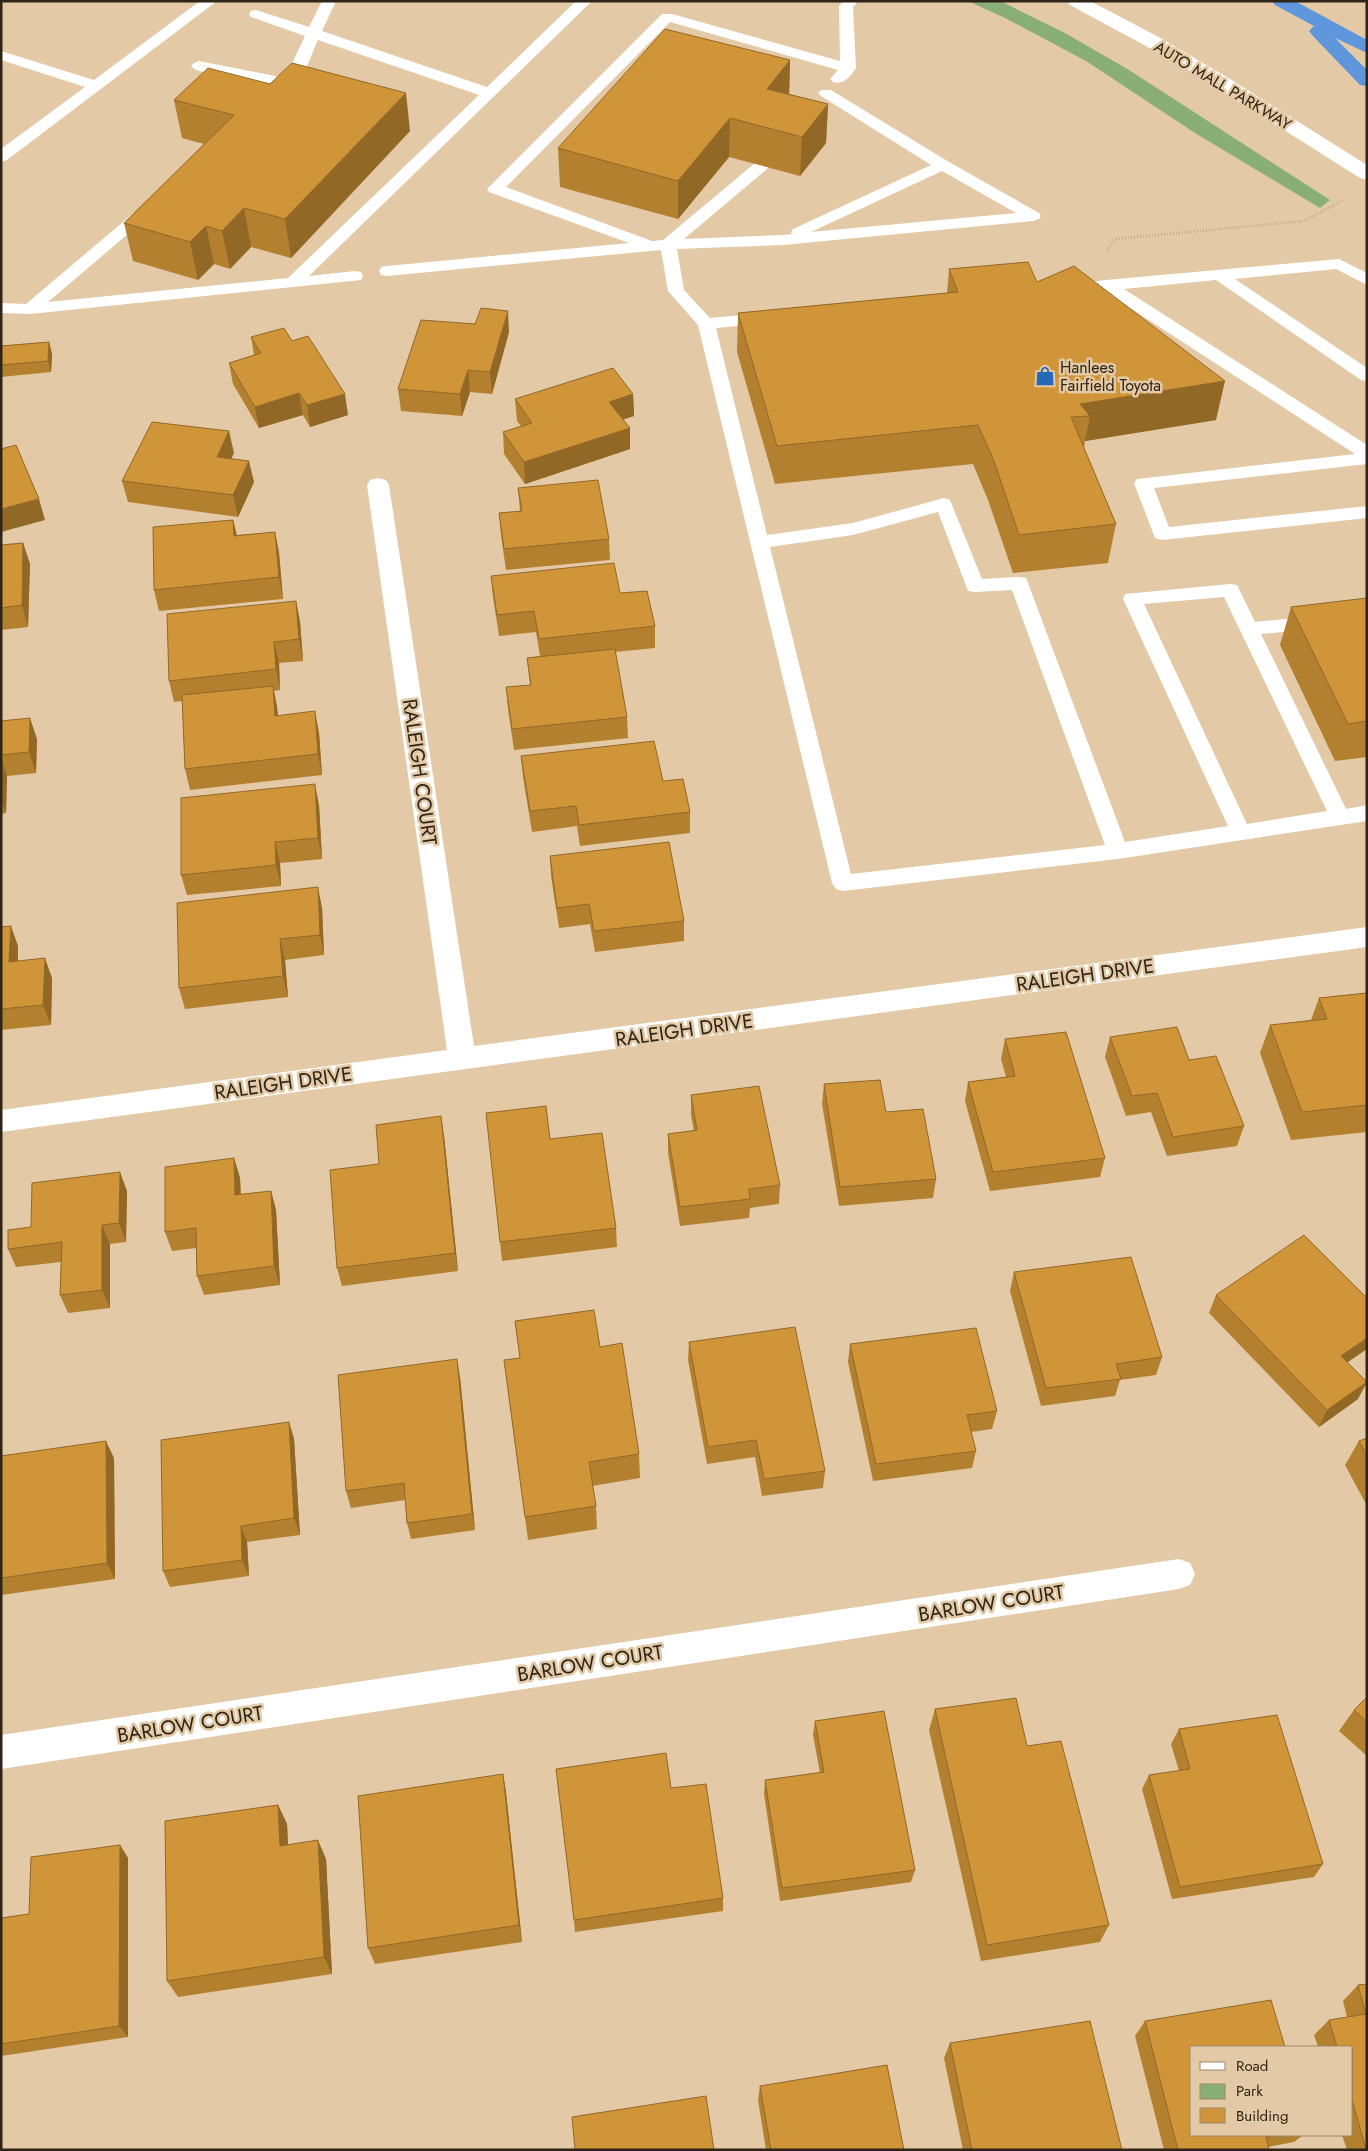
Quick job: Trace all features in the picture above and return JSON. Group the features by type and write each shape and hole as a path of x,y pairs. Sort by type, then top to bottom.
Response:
{"highway":[{"path":"1282,1 1367,48"},
{"path":"1300,12 1367,80"}],"street":[{"name":"AUTO MALL PARKWAY","path":"1076,1 1196,67 1367,174"},
{"name":"RALEIGH COURT","path":"378,484 462,1060"},
{"name":"RALEIGH DRIVE","path":"1,1121 1367,937"},
{"name":"BARLOW COURT","path":"1,1752 1179,1574"}],"lane":[{"path":"1,156 210,1"},
{"path":"269,103 290,83 329,1"},
{"path":"293,282 585,1"},
{"path":"387,271 660,245 783,240 1033,216 820,99 848,68 848,3 831,1"},
{"path":"256,14 489,93"},
{"path":"660,245 495,189 668,17 848,68"},
{"path":"1,55 96,86"},
{"path":"198,66 290,83"},
{"path":"783,240 943,165"},
{"path":"660,245 761,166"},
{"path":"30,309 159,200"},
{"path":"660,245 676,291 706,324 843,883 1118,851 1367,813"},
{"path":"1049,291 1339,264 1367,280"},
{"path":"1219,275 1367,376"},
{"path":"1,308 30,309 355,276"},
{"path":"1106,285 1367,453"},
{"path":"706,324 785,316"},
{"path":"1367,458 1143,483 1162,534 1367,512"},
{"path":"760,542 853,529 944,504 975,586 1020,583 1118,851"},
{"path":"1241,832 1132,599 1230,590 1340,817"},
{"path":"1249,629 1367,617"}],"green space":[{"path":"968,1 1000,1 1065,33 1129,70 1330,200 1320,208 1195,133 1086,61 1005,18"}],"building":[{"path":"665,29 790,60 767,89 828,104 802,137 730,118 678,181 558,148"},
{"path":"292,63 406,93 285,219 244,208 222,231 206,226 190,242 124,223 234,115 174,100 208,68 270,84"},
{"path":"1028,262 1037,282 1074,266 1225,381 1080,404 1090,416 1071,417 1116,524 1019,535 994,461 978,425 777,446 738,313 958,292 949,269"},
{"path":"481,308 508,311 490,372 468,370 460,394 398,389 421,320 475,324"},
{"path":"284,328 292,341 308,336 345,394 307,405 299,393 255,407 229,363 261,353 251,337"},
{"path":"49,342 48,361 1,365 1,346"},
{"path":"613,368 633,394 609,402 630,428 524,462 503,432 532,423 515,399"},
{"path":"152,422 229,431 217,457 249,461 233,495 122,481"},
{"path":"16,445 39,499 1,509 1,449"},
{"path":"598,480 609,539 504,549 499,513 522,511 518,488"},
{"path":"233,520 234,536 275,532 279,577 154,590 153,527"},
{"path":"23,543 22,605 1,608 1,545"},
{"path":"614,563 620,593 647,591 655,626 539,639 534,611 497,615 491,576"},
{"path":"1367,598 1367,721 1348,724 1291,607"},
{"path":"296,601 299,639 274,642 276,669 169,681 167,614"},
{"path":"615,649 627,717 512,729 506,687 531,685 527,658"},
{"path":"273,686 275,716 315,711 318,754 185,769 182,695"},
{"path":"30,718 29,752 1,755 1,721"},
{"path":"654,741 663,781 683,779 690,812 579,825 576,806 530,811 521,756"},
{"path":"315,784 318,838 275,842 276,865 181,875 181,798"},
{"path":"669,842 684,921 594,931 589,904 557,908 550,856"},
{"path":"318,887 320,935 280,939 283,976 179,988 177,903"},
{"path":"11,926 9,962 45,958 43,1005 1,1009 1,927"},
{"path":"1367,993 1367,1105 1302,1112 1270,1025 1327,1019 1319,998"},
{"path":"1177,1027 1189,1060 1216,1056 1244,1126 1173,1137 1157,1093 1132,1096 1110,1037"},
{"path":"1066,1032 1105,1158 993,1172 968,1082 1015,1076 1005,1039"},
{"path":"880,1080 886,1112 923,1109 936,1179 840,1187 824,1084"},
{"path":"759,1086 780,1185 749,1189 750,1199 680,1207 668,1134 697,1130 691,1095"},
{"path":"546,1106 550,1139 602,1133 616,1228 500,1242 486,1113"},
{"path":"441,1116 455,1253 337,1268 330,1170 379,1164 376,1125"},
{"path":"234,1158 235,1195 271,1191 274,1266 197,1276 196,1228 165,1232 165,1167"},
{"path":"120,1172 119,1223 102,1225 102,1290 60,1295 62,1242 8,1249 8,1230 31,1227 32,1183"},
{"path":"1304,1235 1367,1298 1367,1338 1341,1356 1367,1382 1327,1410 1216,1295"},
{"path":"1131,1257 1162,1357 1116,1364 1121,1379 1046,1388 1014,1272"},
{"path":"594,1310 600,1347 622,1343 639,1454 589,1462 596,1506 525,1517 504,1360 520,1358 515,1321"},
{"path":"795,1327 825,1471 764,1479 756,1440 708,1447 689,1342"},
{"path":"976,1328 997,1411 967,1415 976,1451 876,1464 850,1344"},
{"path":"457,1359 472,1514 407,1523 404,1483 346,1491 338,1375"},
{"path":"289,1422 294,1518 241,1526 242,1560 163,1571 161,1440"},
{"path":"1367,1438 1367,1456 1359,1441"},
{"path":"106,1441 107,1563 1,1578 1,1456"},
{"path":"1367,1697 1367,1722 1354,1710"},
{"path":"1016,1698 1027,1746 1061,1741 1109,1925 987,1945 935,1709"},
{"path":"884,1711 915,1870 782,1888 765,1780 824,1772 815,1721"},
{"path":"1277,1715 1323,1864 1180,1887 1149,1775 1190,1769 1179,1729"},
{"path":"666,1753 671,1788 706,1784 723,1898 574,1920 556,1769"},
{"path":"503,1774 519,1925 368,1948 358,1796"},
{"path":"278,1805 280,1846 318,1840 324,1957 167,1981 165,1821"},
{"path":"120,1845 119,2026 1,2044 1,1918 29,1914 31,1857"},
{"path":"1367,1984 1367,2149 1353,2104 1353,2046 1337,2046 1329,2020 1366,2014 1358,1985"},
{"path":"1271,2000 1285,2046 1190,2046 1190,2136 1273,2136 1266,2137 1269,2150 1178,2150 1145,2021"},
{"path":"1090,2021 1122,2150 972,2150 950,2043"},
{"path":"887,2065 904,2150 771,2150 760,2086"},
{"path":"706,2096 714,2150 575,2150 572,2117"}],"place":[{"name":"Hanlees Fairfield Toyota","path":"1045,376"}]}
